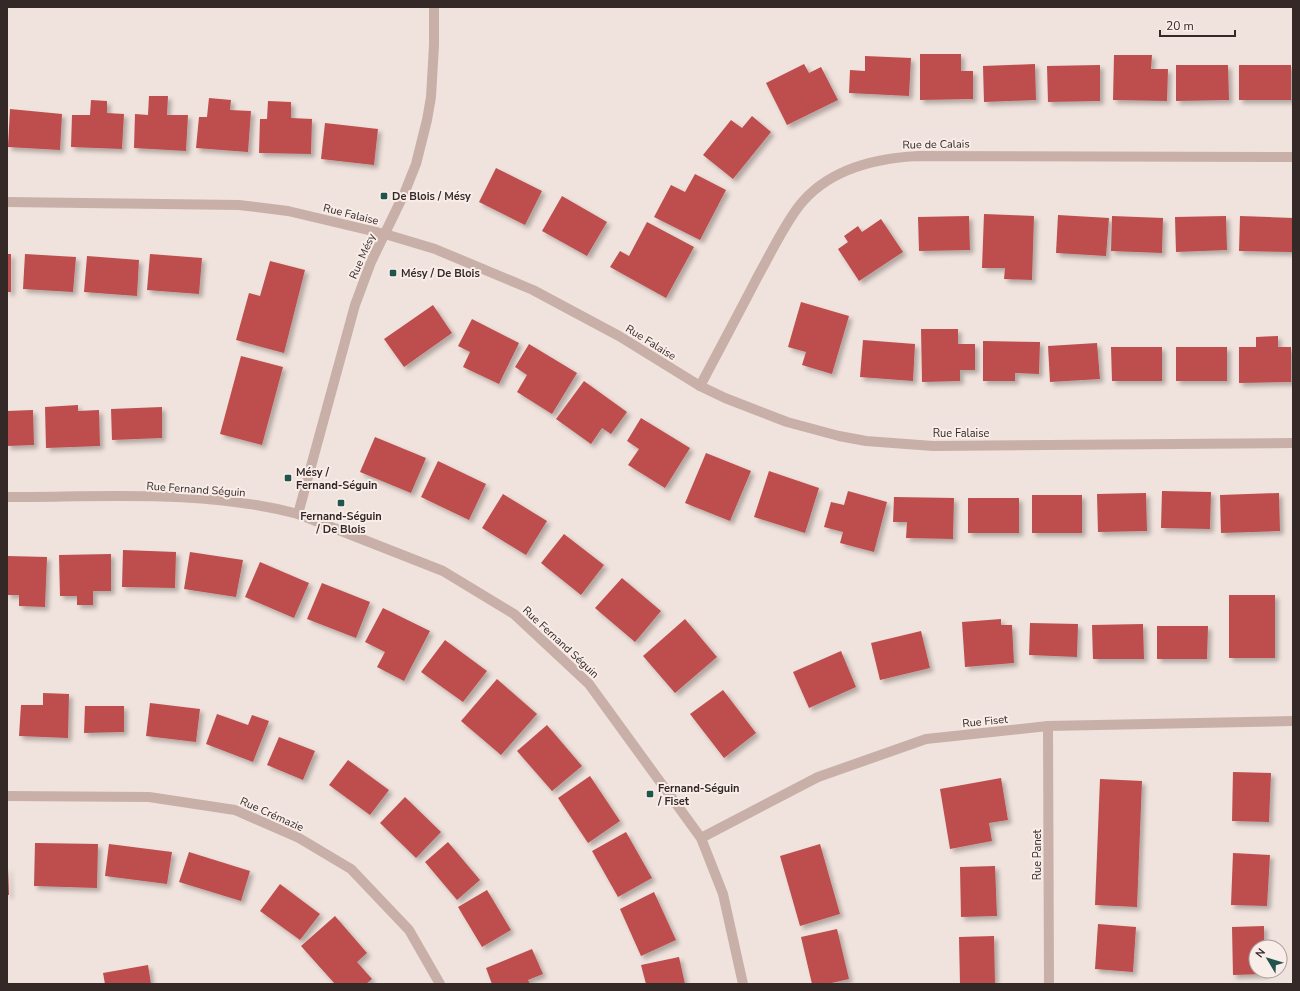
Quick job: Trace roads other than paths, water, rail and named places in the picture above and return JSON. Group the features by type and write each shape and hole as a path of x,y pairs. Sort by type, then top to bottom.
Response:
{"street":[{"name":"Rue Mésy","path":"298,514 355,305 371,262 416,164 427,120 433,68 434,11"},
{"name":"Rue de Calais","path":"700,386 780,237 800,205 826,181 857,166 896,157 918,156 1293,157"},
{"name":"Rue Falaise","path":"7,202 239,205 288,211 385,234 435,249 533,290 619,336 700,386 756,411 812,429 860,439 903,444 941,446 1293,443"},
{"name":"Rue Fernand Séguin","path":"7,497 193,498 245,503 298,514 443,571 514,614 589,684 701,838 723,894 743,984"},
{"name":"Rue Fiset","path":"701,838 818,777 926,739 1048,726 1293,720"},
{"name":"Rue Panet","path":"1048,726 1049,984"},
{"name":"Rue Crémazie","path":"7,796 149,798 235,810 299,838 351,869 409,930 440,984"}],"place":[{"name":"De Blois / Mésy","path":"384,196"},
{"name":"Mésy / De Blois","path":"393,273"},
{"name":"Mésy / Fernand-Séguin","path":"288,478"},
{"name":"Fernand-Séguin / De Blois","path":"341,503"},
{"name":"Fernand-Séguin / Fiset","path":"650,794"}]}
